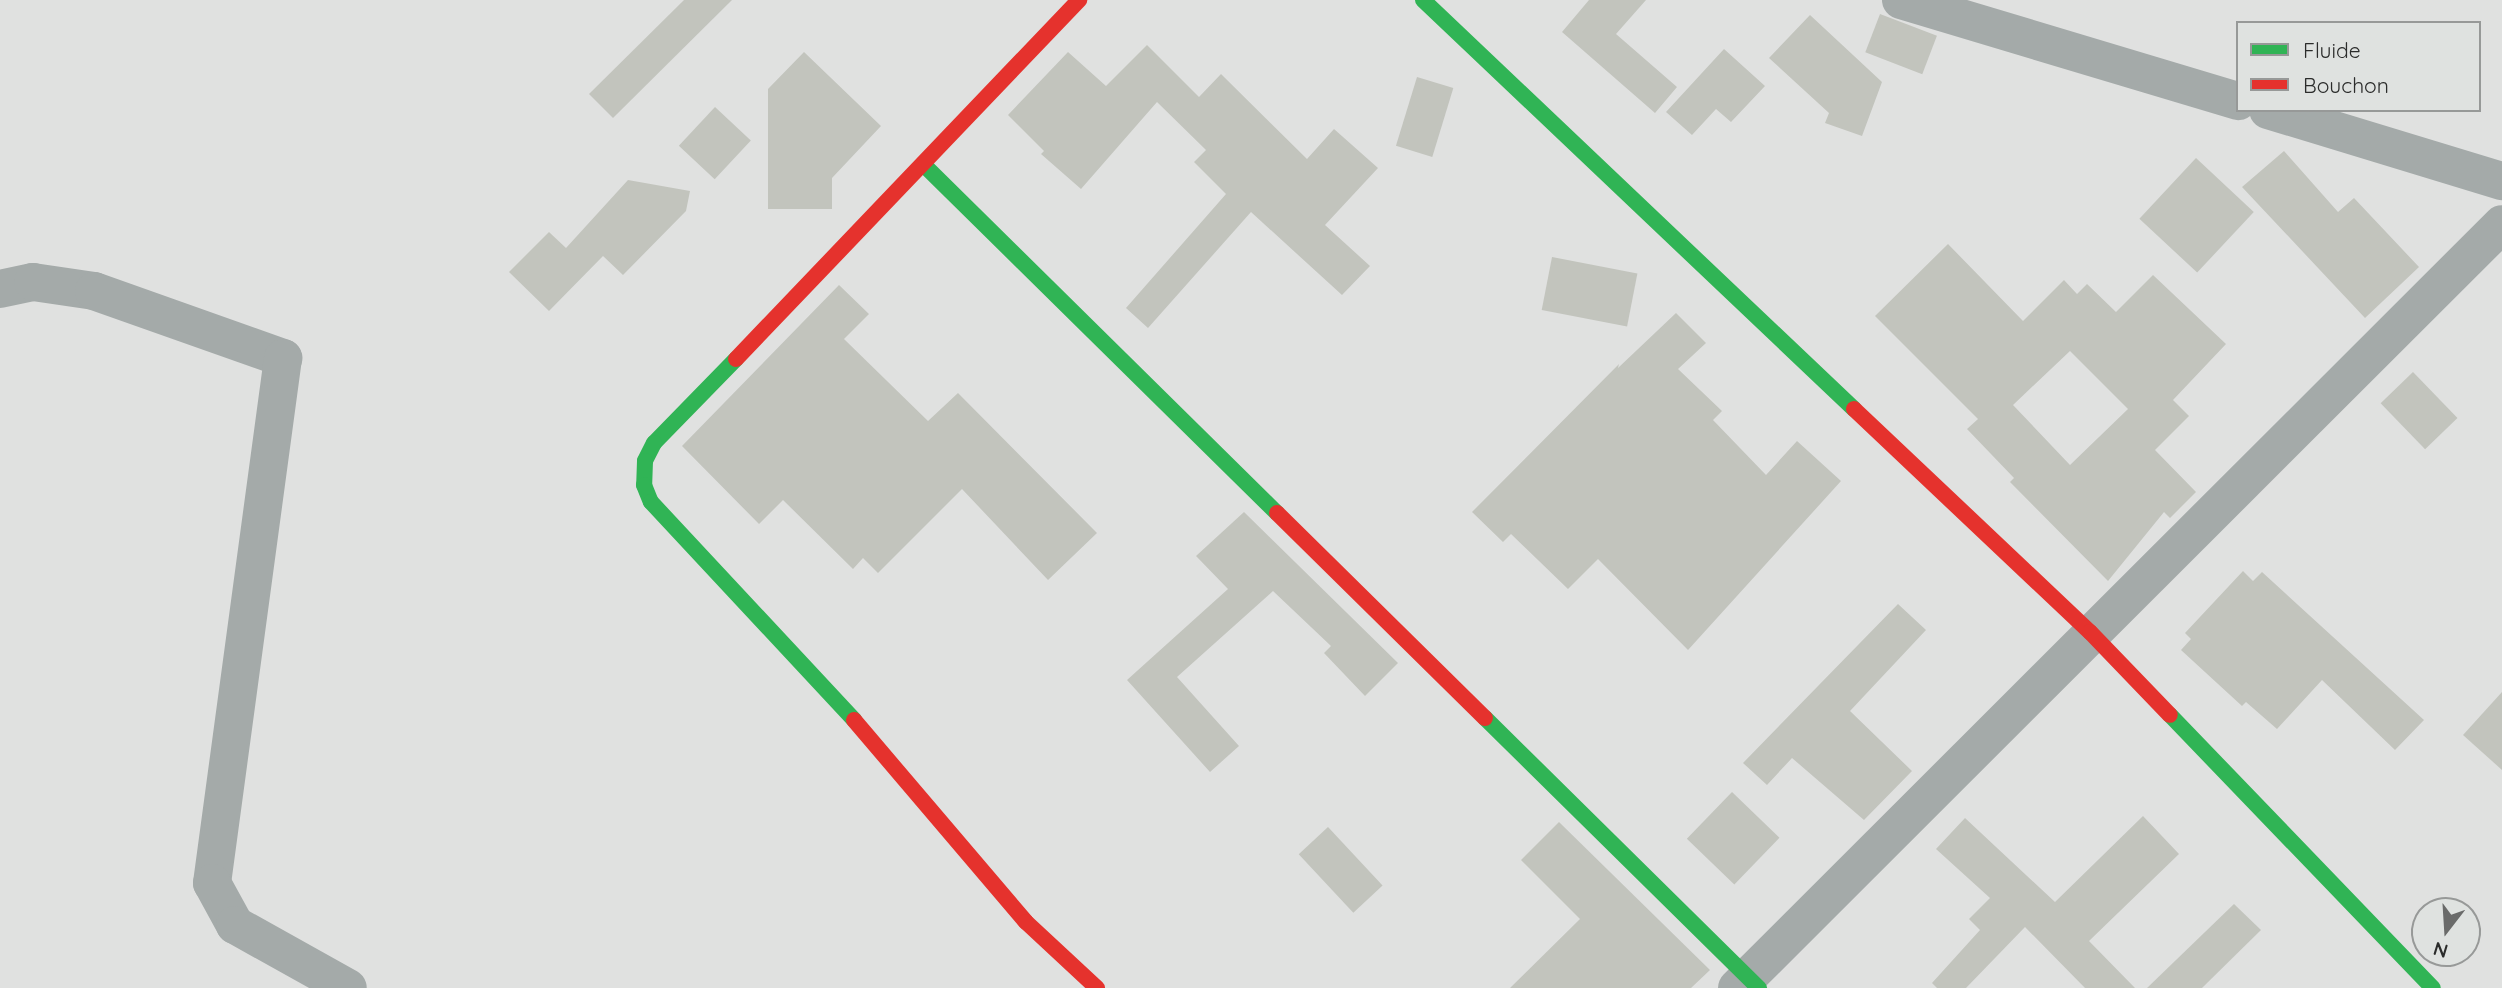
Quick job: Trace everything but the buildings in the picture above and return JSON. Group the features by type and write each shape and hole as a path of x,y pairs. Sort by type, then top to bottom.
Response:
{"street":[{"path":"1079,0 925,166 654,443 645,461 644,485 651,502 814,674 1026,922 1097,988"},
{"path":"1423,0 2090,632 2433,988"},
{"path":"1901,0 2236,100"},
{"path":"2275,112 2502,181"},
{"path":"925,166 1748,984 2090,632 2502,224"},
{"path":"0,289 33,282 94,290 283,358 212,883 235,925 348,988"}],"traffic: fast":[{"path":"1423,0 1854,409"},
{"path":"925,166 1277,513"},
{"path":"736,359 654,443 645,461 644,485 651,502 854,720"},
{"path":"2170,715 2433,988"},
{"path":"1485,718 1759,988"}],"traffic: jam":[{"path":"736,359 1079,0"},
{"path":"1854,409 2090,632 2170,715"},
{"path":"1277,513 1485,718"},
{"path":"854,720 1026,922 1097,988"}]}
